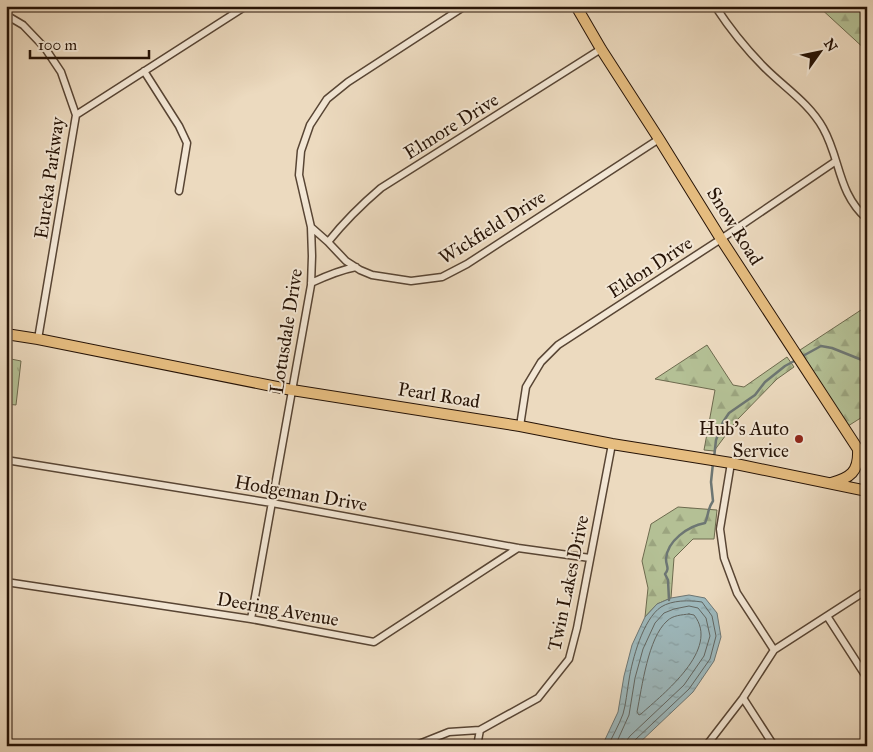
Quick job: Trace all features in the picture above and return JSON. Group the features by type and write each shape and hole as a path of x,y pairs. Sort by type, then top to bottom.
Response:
{"main road":[{"name":"Snow Road","path":"576,6 721,239 867,463"},
{"name":"Pearl Road","path":"6,334 292,390 520,426 612,444 731,463 867,491"},
{"path":"830,483 847,478 854,471 859,459 858,450"}],"street":[{"path":"76,115 246,6"},
{"name":"Lotusdale Drive","path":"251,619 311,283 311,227 299,175 301,151 310,125 327,99 348,82 465,6"},
{"path":"715,6 749,52 802,101 816,117 828,139 846,192 853,204 867,219"},
{"name":"Eureka Parkway","path":"6,15 23,25 45,48 61,72 76,115 38,339"},
{"name":"Elmore Drive","path":"328,242 363,203 381,188 601,49"},
{"path":"144,72 179,126 187,143 179,191"},
{"name":"Wickfield Drive","path":"311,227 346,261 372,275 411,282 442,277 467,264 659,139"},
{"name":"Eldon Drive","path":"520,426 526,387 541,362 558,345 836,162"},
{"path":"311,283 345,269 356,268"},
{"name":"Twin Lakes Drive","path":"480,730 538,698 569,659 577,628 612,444"},
{"name":"Hodgeman Drive","path":"6,460 272,503 518,548 590,558"},
{"path":"731,463 720,529 724,558 737,593 774,650"},
{"name":"Deering Avenue","path":"6,582 251,619 374,642 518,548"},
{"path":"706,746 743,698 774,650 867,590"},
{"path":"826,616 867,678"},
{"path":"743,698 774,746"},
{"path":"414,746 449,732 480,730 477,746"}],"green space":[{"path":"818,6 867,6 867,51"},
{"path":"861,310 867,313 867,414 848,426 800,350"},
{"path":"707,345 733,385 744,387 787,357 794,367 777,379 737,420 714,451 704,450 715,390 655,379"},
{"path":"6,358 21,361 16,405 6,404"},
{"path":"678,507 717,510 714,539 693,539 674,558 671,598 657,604 645,617 648,588 642,561 651,524"}],"water":[{"path":"689,595 705,598 717,613 721,637 714,661 693,692 636,746 602,746 618,712 632,645 645,617 657,604 671,598"}],"waterway":[{"path":"801,357 821,346 832,348 867,362"},
{"path":"714,458 716,440 723,422 729,413 755,395 765,382 785,366 796,360"},
{"path":"669,600 668,580 665,574 668,568 667,552 674,540 685,531 705,523 713,501 711,482 713,463"}],"place":[{"name":"Hub's Auto Service","path":"799,439"}]}
